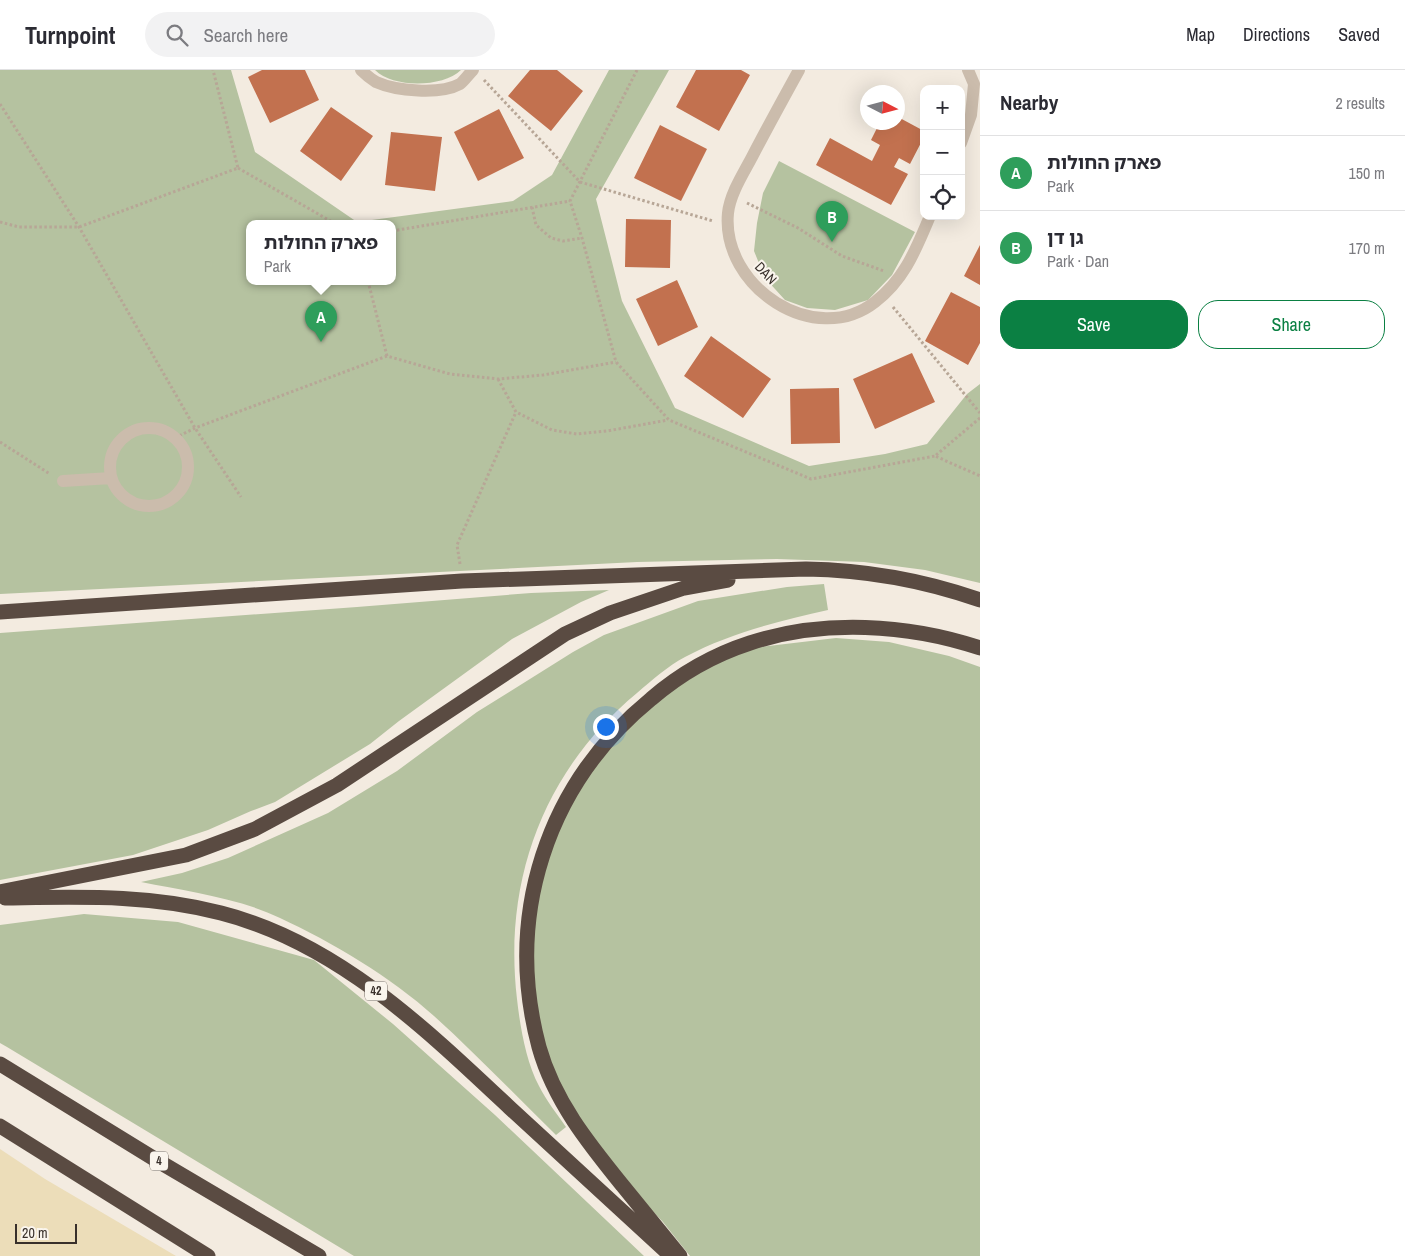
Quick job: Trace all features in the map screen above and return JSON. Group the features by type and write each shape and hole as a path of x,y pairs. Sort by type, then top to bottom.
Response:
{"highway":[{"path":"0,612 462,581 842,570 920,582 980,600"},
{"path":"0,892 186,855 255,829 337,785 565,634 610,613 684,588 784,571"},
{"path":"680,1256 585,1140 550,1080 539,1048 533,1021 526,945 532,896 540,861 549,833 562,806 593,758 616,730 639,708 691,669 749,643 784,634 818,629 857,628 893,629 927,634 980,648"},
{"name":"42","path":"0,898 120,897 172,902 223,913 256,924 317,953 360,978 437,1040 671,1256"},
{"name":"4","path":"0,1064 153,1158 319,1256"},
{"path":"0,1126 208,1256"}],"street":[{"path":"360,70 376,82 399,89 421,91 438,90 460,84 477,74"},
{"name":"DAN","path":"798,70 736,187 728,212 728,226 732,248 746,276 760,292 789,310 822,318 842,317 874,303 900,276 910,262 928,220"},
{"path":"965,132 971,115 974,84 968,70"},
{"path":"140,428 153,428 165,431 175,438 183,448 187,460 187,474 183,486 164,503 151,506 138,504 126,499 117,490 111,478 110,465 112,453 119,442 128,433 140,428"},
{"path":"63,481 111,478"}],"path":[{"path":"213,70 238,168 329,220"},
{"path":"637,70 570,201 616,362 669,420 811,479 935,456 980,418"},
{"path":"477,74 580,182 728,226"},
{"path":"0,104 79,227 195,428 241,497"},
{"path":"0,222 19,227 79,227 238,168"},
{"path":"733,196 798,228 842,256 900,276"},
{"path":"396,230 570,201"},
{"path":"532,207 536,225 551,238 562,242 582,238"},
{"path":"369,285 387,356"},
{"path":"883,295 980,413"},
{"path":"175,438 195,428 387,356 450,374 498,380 543,375 616,362"},
{"path":"498,380 516,412 552,430 577,434 607,431 669,420"},
{"path":"462,581 457,545 516,412"},
{"path":"0,442 63,481"},
{"path":"935,456 980,476"}],"green space":[{"path":"0,70 231,70 255,152 354,220 246,220 246,285 396,285 396,220 372,220 513,201 552,175 609,70 669,70 596,199 622,301 675,408 809,466 885,454 927,444 967,394 980,384 980,583 925,570 864,562 777,559 637,562 0,594"},
{"path":"375,70 461,70 453,76 442,80 418,84 393,80"},
{"path":"779,161 915,232 892,275 868,300 835,310 807,308 785,300 765,278 754,251 757,223 763,193"},
{"path":"824,584 828,610 737,634 685,657 660,674 605,723 577,757 554,792 537,830 524,870 517,912 514,955 518,1010 527,1055 534,1076 542,1091 566,1127 556,1135 434,1016 400,988 361,962 320,938 264,911 230,900 141,882 182,873 228,858 328,813 397,771 477,712 573,652 604,635 698,601 787,587"},
{"path":"609,590 581,602 512,639 370,744 275,802 208,830 133,855 0,880 0,633 531,593"},
{"path":"836,638 889,642 949,656 980,667 980,1256 690,1256 663,1222 585,1140 535,1028 528,928 565,801 624,722 734,650"},
{"path":"84,914 178,922 314,960 393,1024 495,1115 644,1256 354,1256 0,1043 0,925"}],"sand":[{"path":"0,1149 45,1179 176,1256 0,1256"}],"building":[{"path":"262,70 305,70 319,100 270,123 248,77"},
{"path":"530,70 557,70 583,91 551,131 508,96"},
{"path":"696,70 741,70 750,75 719,131 676,107"},
{"path":"331,107 373,136 341,181 300,151"},
{"path":"499,109 524,158 478,181 454,132"},
{"path":"905,121 920,129 920,145 910,164 899,158 894,167 908,174 891,205 816,165 830,138 872,161 880,145 871,140 876,130 905,130"},
{"path":"660,125 707,149 681,201 634,178"},
{"path":"391,132 442,137 435,191 385,185"},
{"path":"626,219 671,220 670,268 625,267"},
{"path":"980,245 980,285 964,276"},
{"path":"677,280 698,327 658,346 636,299"},
{"path":"951,292 980,307 980,343 968,365 925,341"},
{"path":"711,336 771,379 743,418 684,376"},
{"path":"912,353 935,402 875,429 853,379"},
{"path":"839,388 840,443 791,444 790,389"}],"place":[{"name":"גן דן","path":"832,242"},
{"name":"פארק החולות","path":"321,342"}]}
